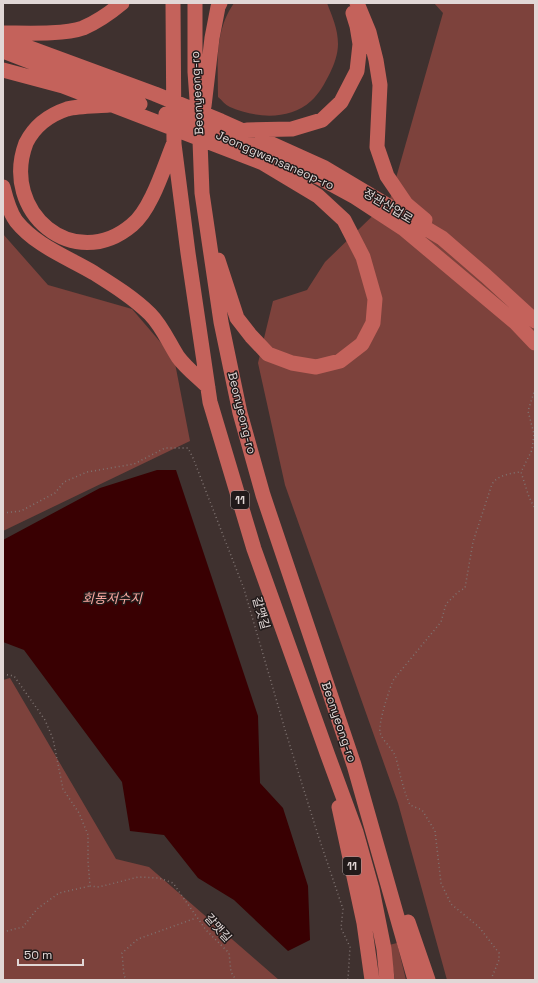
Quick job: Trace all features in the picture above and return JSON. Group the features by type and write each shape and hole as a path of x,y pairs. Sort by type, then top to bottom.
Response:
{"highway":[{"path":"3,34 44,33 82,28 97,21 122,3"},
{"name":"Beonyeong-ro","path":"173,3 174,144 210,402 254,549 356,832 372,890 384,949 387,980"},
{"name":"Beonyeong-ro","path":"195,3 195,72 202,193 221,322 240,413 258,480 367,808 415,980"},
{"path":"200,141 212,38 220,3"},
{"path":"241,130 292,129 322,120 341,102 357,71 360,44 357,26 349,3"},
{"path":"357,3 369,32 376,60 380,85 377,147 387,176 406,204 427,222 442,238"},
{"path":"3,38 155,94 220,134 263,163 318,196 344,220 363,257 375,299 373,323 362,344 340,361 316,367 292,363 268,354 237,318 206,221"},
{"path":"3,51 154,115"},
{"path":"3,70 63,86 113,105 220,134"},
{"path":"113,105 68,109 47,119 31,134 24,148 21,155 18,177 22,199 33,218 50,233 71,241 93,243 115,237 133,224 147,207 174,144"},
{"name":"정관산업로","path":"220,134 241,130 323,167 442,238 535,321"},
{"name":"Jeonggwansaneop-ro","path":"220,134 320,178 355,197 404,229 516,323 535,343"},
{"path":"263,163 374,210"},
{"path":"3,187 8,207 16,220 33,238 94,273 128,295 151,314 179,357 208,387"},
{"name":"Beonyeong-ro","path":"327,754 364,923 372,980"},
{"name":"Beonyeong-ro","path":"367,808 428,980"}],"path":[{"path":"535,389 528,411 534,434 532,450 522,472 529,497 535,509"},
{"name":"갈맷길","path":"3,513 21,512 55,493 64,482 87,472 134,464 165,448 188,448 244,589 286,733 343,909 341,928 350,947 348,979 346,980"},
{"path":"492,980 499,960 499,953 479,927 452,904 446,895 441,883 435,830 422,810 410,805 404,790 396,756 380,732 380,725 390,685 441,622 446,604 458,592 465,588 473,542 492,484 495,480 511,473 522,472"},
{"path":"3,674 14,676 45,720 53,739 63,789 79,813 88,835 90,886"},
{"name":"갈맷길","path":"3,932 23,926 37,909 59,893 90,886 99,887 138,878 159,878 173,883 196,918 229,953 232,972 236,980"},
{"path":"128,980 124,976 122,953 138,939 196,918"}],"shaded area":[{"path":"234,3 327,3 337,33 337,55 326,81 311,101 293,112 272,116 250,114 240,111 230,107 218,97 218,48 223,25"},
{"path":"434,3 535,3 535,980 447,980 398,803 285,485 258,363 273,301 307,290 325,262 390,199 443,13"},
{"path":"3,234 48,285 132,309 174,358 190,441 3,531"},
{"path":"10,678 116,859 149,867 279,980 3,980 3,680"},
{"path":"397,943 406,980 395,980 389,945"}],"water":[{"name":"회동저수지","path":"157,470 176,470 258,716 260,783 283,808 308,886 310,940 288,951 234,900 198,878 164,835 130,831 122,782 24,650 3,642 3,540 100,488"}]}
